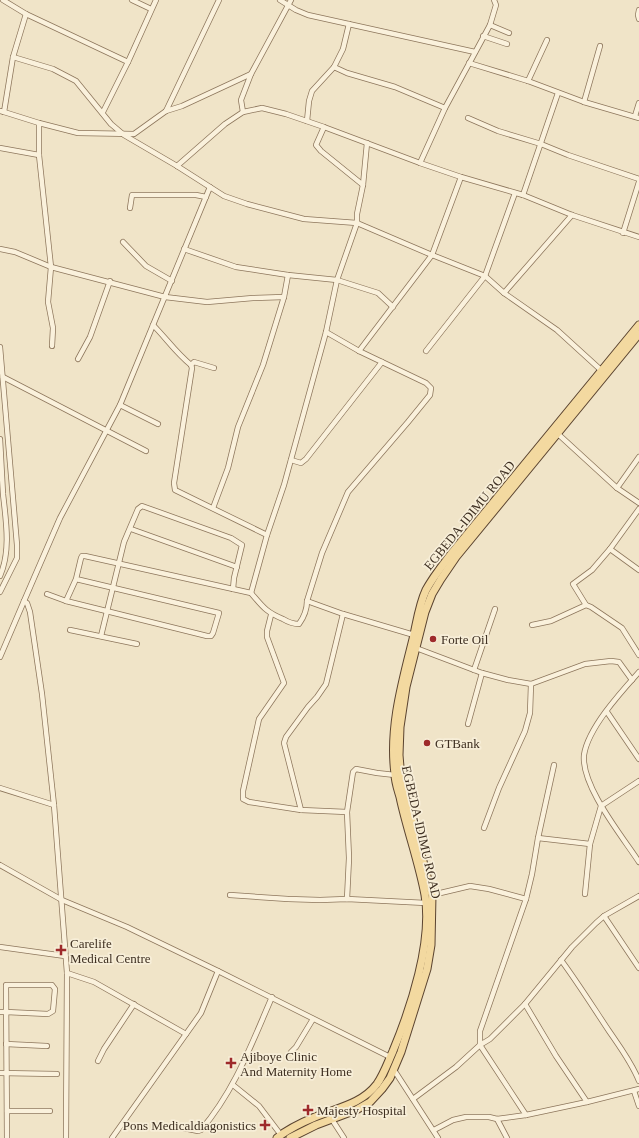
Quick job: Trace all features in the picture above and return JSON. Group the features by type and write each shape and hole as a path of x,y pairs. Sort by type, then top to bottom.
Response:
{"main road":[{"name":"EGBEDA-IDIMU ROAD","path":"279,1137 316,1116 355,1102 367,1094 376,1084 385,1071 390,1057 404,1033 427,968 431,946 432,895 395,775 393,739 395,718 424,596 437,572 639,324"},
{"name":"EGBEDA-IDIMU ROAD","path":"290,1138 331,1118 356,1110 370,1102 382,1089 394,1070 404,1033 421,963 426,927 426,903 401,779 399,754 400,727 406,687 425,612 432,594 456,557 639,334"}],"street":[{"path":"3,0 26,14 128,62"},
{"path":"132,0 152,9"},
{"path":"103,112 128,62 156,0"},
{"path":"166,111 219,0"},
{"path":"280,0 289,2 296,10 308,15 475,52"},
{"path":"420,163 445,108 490,25 496,5 494,0"},
{"path":"243,112 242,100 252,74 289,2"},
{"path":"639,10 639,19"},
{"path":"26,14 13,57 2,112 39,123 78,133 134,134 166,111 182,106 252,74"},
{"path":"307,121 312,91 334,67 343,49 350,24"},
{"path":"490,25 509,33"},
{"path":"483,36 507,44"},
{"path":"528,81 547,40"},
{"path":"584,102 600,46"},
{"path":"13,57 53,68 76,81 112,124 124,134 224,196 247,204 304,219 357,223 485,276 504,293 557,330 602,371"},
{"path":"469,62 528,81 584,102 637,117 639,103"},
{"path":"334,67 347,73 396,88 445,108"},
{"path":"524,195 558,93"},
{"path":"177,166 225,124 243,112 262,108 324,126 420,163 461,177 524,195 572,215 639,237"},
{"path":"468,118 498,131 541,144 568,155 639,179"},
{"path":"39,123 39,155 51,267 48,302 53,328 52,346"},
{"path":"324,126 316,145 321,151 363,185"},
{"path":"251,593 267,535 291,460 326,332 337,280 357,223 357,214 363,185 367,143"},
{"path":"0,148 39,155"},
{"path":"359,350 432,255 461,177"},
{"path":"623,233 639,182"},
{"path":"0,656 60,518 120,405 210,187"},
{"path":"426,351 485,276 515,193"},
{"path":"130,208 132,195 196,195 206,197"},
{"path":"504,293 572,215"},
{"path":"123,242 146,266 172,281"},
{"path":"0,249 15,252 51,267 110,281 165,297 207,302 284,297"},
{"path":"184,249 236,267 288,275 337,280 378,293 393,307"},
{"path":"213,508 228,468 238,427 262,365 284,297 288,275"},
{"path":"78,359 90,337 110,281"},
{"path":"153,325 163,334 178,354 191,365 191,375 174,483 175,490 267,535"},
{"path":"66,601 76,579 82,556 251,593 266,611 294,624 299,624 306,608 322,553 348,492 430,395 431,388 426,383 382,362 326,332"},
{"path":"0,347 17,558 0,592"},
{"path":"191,365 194,362 198,362 214,368"},
{"path":"291,460 301,463 306,459 382,362"},
{"path":"3,377 146,451"},
{"path":"120,405 158,424"},
{"path":"558,434 617,488 639,503"},
{"path":"0,439 6,526 6,553 0,576"},
{"path":"617,488 639,457"},
{"path":"3,488 11,487"},
{"path":"100,636 124,542 131,529 138,509 142,506 236,541 242,545 233,589"},
{"path":"639,509 592,570 573,584 586,605 595,609 622,628 639,655"},
{"path":"131,529 237,568"},
{"path":"610,548 639,570"},
{"path":"47,594 66,601 207,636 211,636 213,633 219,612 76,579"},
{"path":"24,600 29,606 32,620 42,694 54,805 62,900 67,973 66,1138"},
{"path":"307,601 343,614 414,635"},
{"path":"532,625 551,621 586,605"},
{"path":"474,670 495,609"},
{"path":"271,614 267,631 268,637 284,683 259,719 244,791 244,799 249,802 301,810 347,812"},
{"path":"301,810 284,743 286,737 326,684 343,614"},
{"path":"70,630 137,644"},
{"path":"416,648 482,673 531,684 585,664 611,661 619,662 632,680"},
{"path":"639,672 597,724 588,740 584,756 585,767 590,784 601,806 639,862"},
{"path":"468,724 482,673"},
{"path":"484,828 498,788 525,731 530,713 531,684"},
{"path":"607,712 639,759"},
{"path":"526,1115 480,1045 480,1031 485,1013 526,899 554,765"},
{"path":"347,899 349,858 347,812 354,770 356,768 377,773 395,775"},
{"path":"585,894 590,844 601,806 639,781"},
{"path":"0,788 54,805"},
{"path":"538,838 590,844"},
{"path":"0,865 62,900 128,927 272,997 390,1057"},
{"path":"432,895 470,886 489,889 526,899"},
{"path":"230,895 288,899 347,899 426,903"},
{"path":"413,1099 456,1067 490,1038 525,1004 586,932 604,916 639,896"},
{"path":"604,916 639,968"},
{"path":"0,947 65,956"},
{"path":"561,960 623,1051 639,1081"},
{"path":"112,1138 201,1013 218,971"},
{"path":"67,973 94,982 186,1034"},
{"path":"0,985 52,985 55,989 53,1011 50,1014 0,1012"},
{"path":"6,986 7,1138"},
{"path":"178,1127 198,1131 201,1130 219,1108 233,1086 272,997"},
{"path":"98,1062 104,1049 134,1004"},
{"path":"525,1004 556,1056 587,1102"},
{"path":"291,1052 296,1047 313,1019"},
{"path":"6,1044 47,1046"},
{"path":"394,1070 438,1138"},
{"path":"0,1073 57,1074"},
{"path":"233,1086 259,1106 279,1137"},
{"path":"434,1130 454,1120 466,1117 489,1117 496,1119 526,1115 637,1090 639,1106"},
{"path":"7,1111 50,1111"},
{"path":"331,1118 344,1138"},
{"path":"496,1119 507,1138"}],"place":[{"name":"Forte Oil","path":"433,639"},
{"name":"GTBank","path":"427,743"},
{"name":"Carelife Medical Centre","path":"61,950"},
{"name":"Ajiboye Clinic And Maternity Home","path":"231,1063"},
{"name":"Majesty Hospital","path":"308,1110"},
{"name":"Pons Medicaldiagonistics","path":"265,1125"}]}
